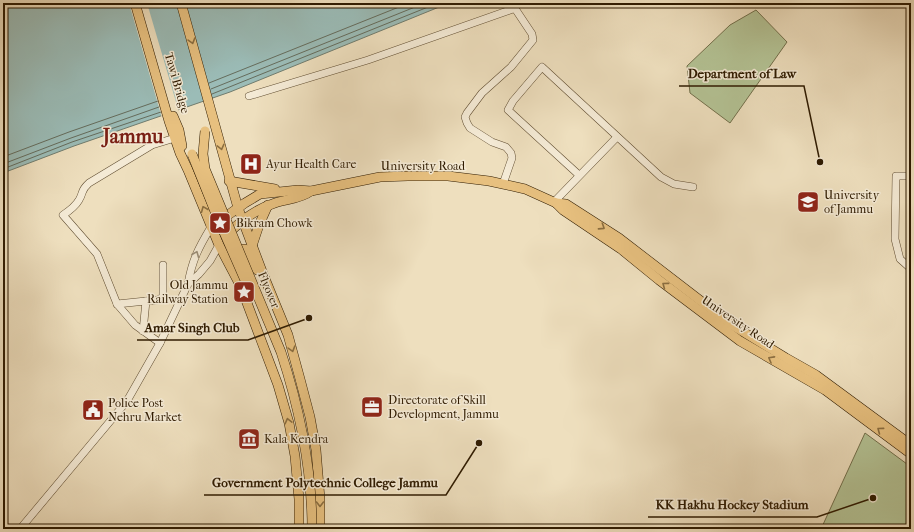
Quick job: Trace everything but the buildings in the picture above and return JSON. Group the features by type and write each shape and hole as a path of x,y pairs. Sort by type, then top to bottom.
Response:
{"main road":[{"path":"135,3 172,120"},
{"name":"Tawi Bridge","path":"141,3 177,134"},
{"path":"181,3 211,109 229,181 262,274 288,335 310,417 316,450 320,498 320,529"},
{"name":"Flyover","path":"211,109 205,131 203,154 205,169 281,352 291,382 301,422 307,455 312,499 312,529"},
{"path":"177,134 180,153 219,245 241,287 276,378 289,423 295,456 299,499 299,529"},
{"name":"Flyover","path":"177,134 192,154 216,214 277,353 296,422 302,456 307,499 307,529"},
{"name":"University Road","path":"310,191 369,179 408,176 448,176 503,184 530,191 555,203 562,210 621,249 659,280 740,341 825,390 911,454"},
{"path":"229,181 289,191"},
{"path":"211,227 260,194 304,190 310,191"},
{"path":"219,245 230,232 256,211 268,205 301,197 310,191"},
{"name":"University Road","path":"555,203 566,204 618,238 732,325 823,380 911,445"},
{"path":"252,246 255,234 268,205"},
{"path":"230,266 231,253 237,250 245,249 256,269 262,274"}],"street":[{"path":"250,96 368,60 513,9 516,10 532,34 533,40 511,67 482,92 465,117 470,128 492,142 506,147 511,153 512,158 503,184"},
{"path":"579,175 508,110 542,66 666,181 693,187"},
{"path":"160,343 128,318 118,304 97,254 63,215 74,207 79,200 82,190 89,183 139,152 177,134"},
{"path":"555,203 579,175 617,137"},
{"path":"909,267 900,259 895,239 895,192 896,176 911,176"},
{"path":"20,529 127,401 160,343 188,284 196,252 211,227"},
{"path":"188,284 210,261 219,245"},
{"path":"118,304 158,300 163,297 163,265"},
{"path":"143,331 146,301"}],"green space":[{"path":"756,10 787,42 730,123 690,93 687,66 730,25"},
{"path":"865,433 911,467 911,529 821,529"}],"water":[{"path":"3,3 449,3 230,92 74,146 3,173"}],"pier":[{"path":"129,3 147,3 179,112 162,118"}],"place":[{"name":"Department of Law","path":"820,162"},
{"name":"Ayur Health Care","path":"251,164"},
{"name":"University of Jammu","path":"808,202"},
{"name":"Bikram Chowk","path":"220,223"},
{"name":"Old Jammu Railway Station","path":"244,292"},
{"name":"Amar Singh Club","path":"309,318"},
{"name":"Directorate of Skill Development, Jammu","path":"372,407"},
{"name":"Police Post Nehru Market","path":"93,410"},
{"name":"Kala Kendra","path":"249,439"},
{"name":"Government Polytechnic College Jammu","path":"479,443"},
{"name":"KK Hakhu Hockey Stadium","path":"873,498"}],"district":[{"name":"Jammu","path":"133,136"}]}
